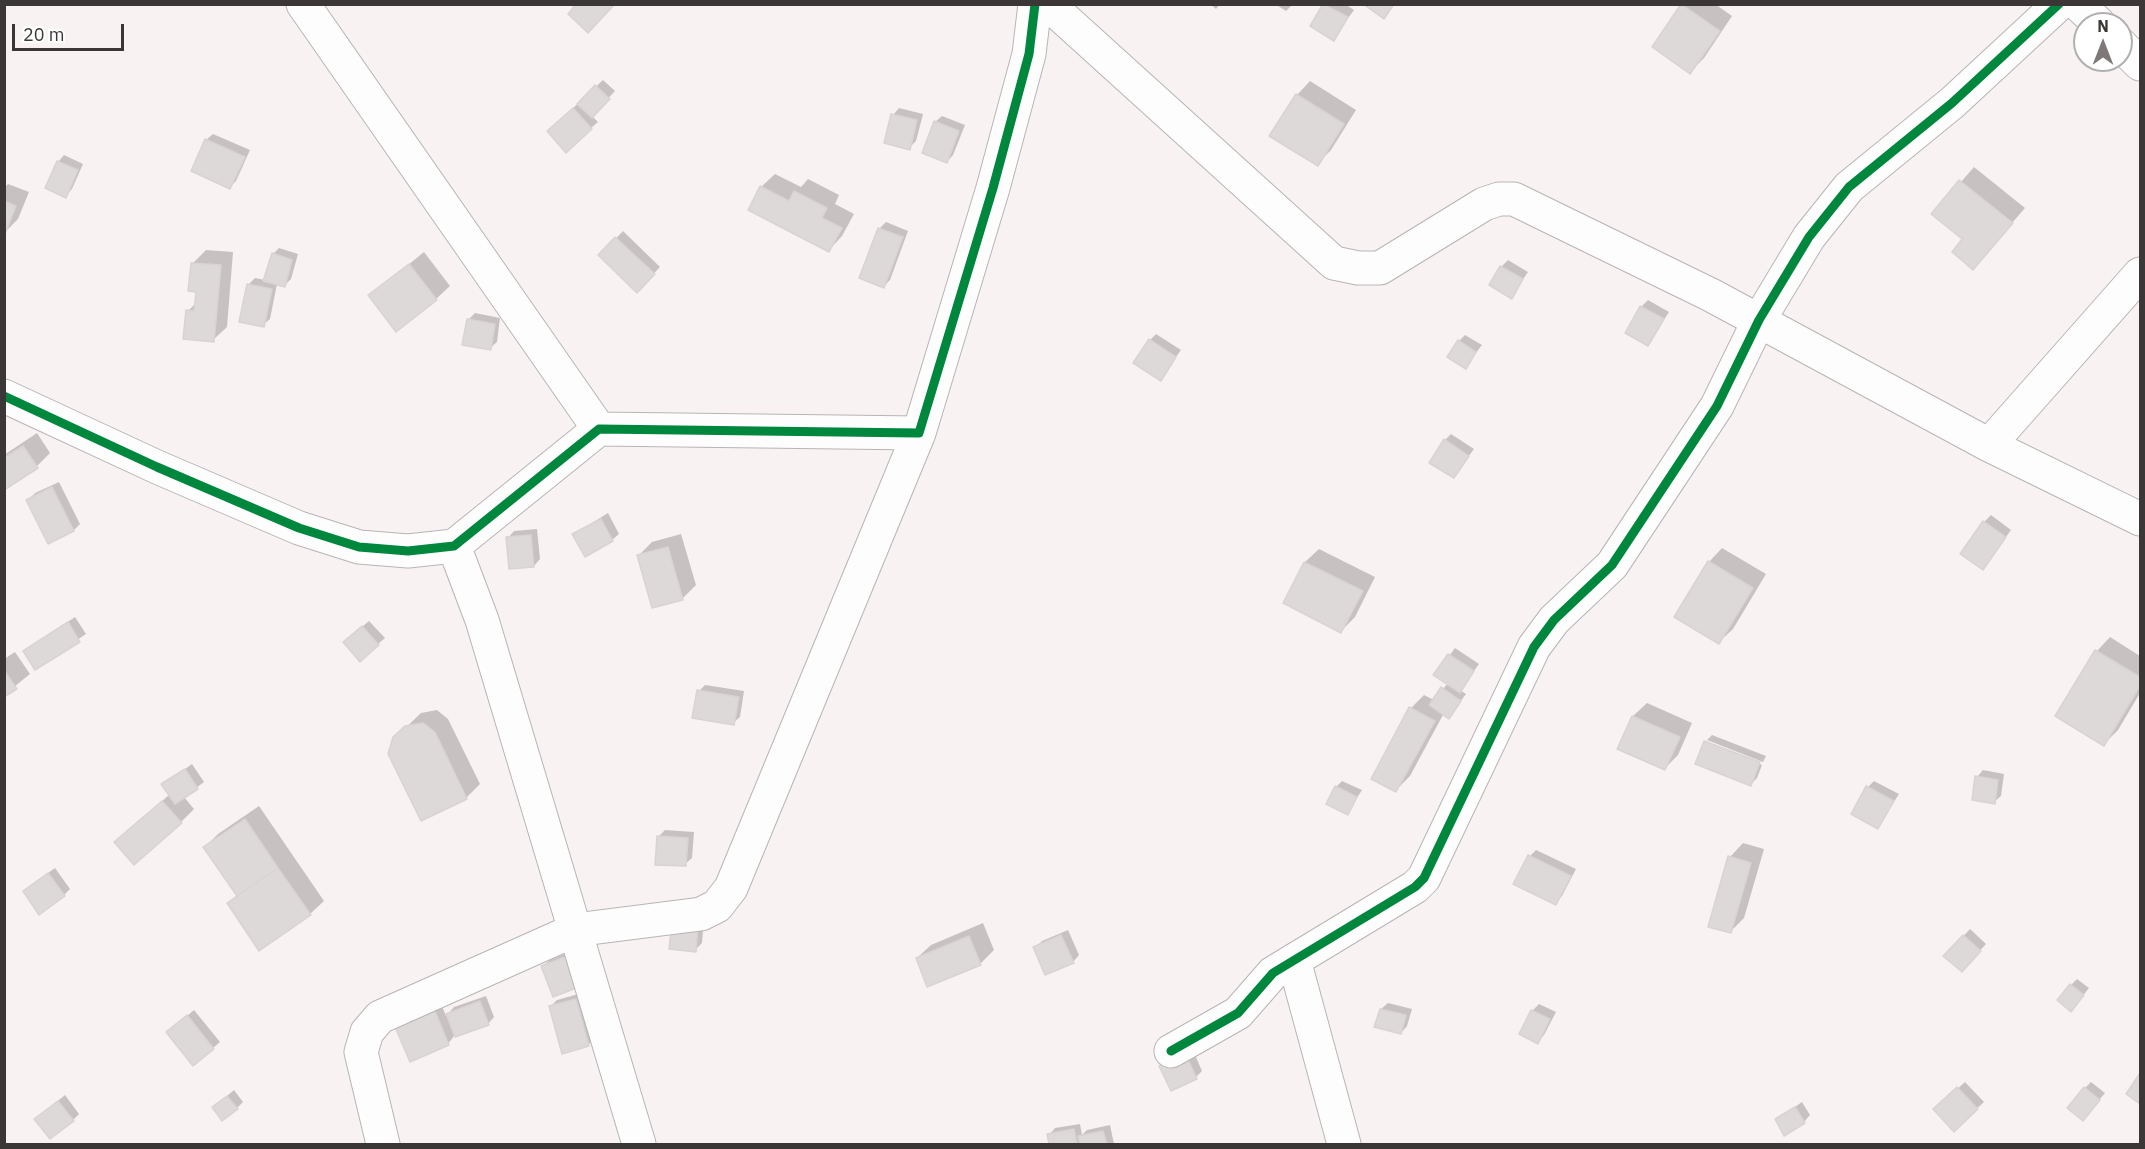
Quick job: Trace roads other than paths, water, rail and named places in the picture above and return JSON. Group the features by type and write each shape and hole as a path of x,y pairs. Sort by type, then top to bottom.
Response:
{"street":[{"path":"303,4 599,429"},
{"path":"383,1144 361,1052 367,1032 380,1017 575,930 701,914 717,906 731,888 919,433 1020,88 1029,54 1035,4"},
{"path":"1048,4 1334,263 1358,268 1380,268 1484,204 1499,199 1514,199 1759,320 1989,445 2140,519"},
{"path":"1171,1050 1238,1013 1273,974 1415,887 1424,878 1534,647 1554,620 1612,565 1717,406 1759,320 1809,237 1849,187 1952,103 2059,4"},
{"path":"1989,445 2140,274"},
{"path":"4,396 157,467 309,531 358,547 408,551 454,546 599,429 919,433"},
{"path":"454,546 482,620 639,1144"},
{"path":"1294,960 1344,1144"}]}
